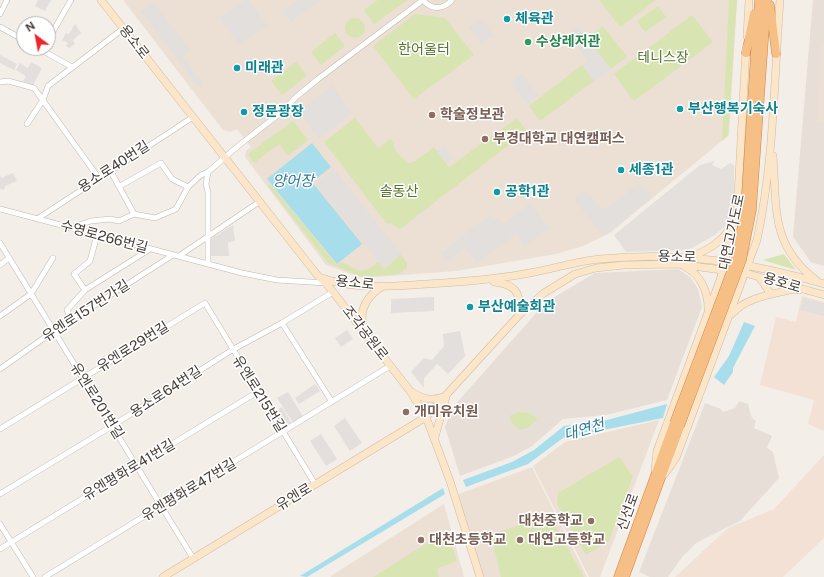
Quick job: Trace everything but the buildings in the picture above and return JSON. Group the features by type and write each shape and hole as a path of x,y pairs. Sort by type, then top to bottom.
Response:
{"highway":[{"path":"746,53 758,0"},
{"name":"대연고가도로","path":"758,0 759,54"},
{"path":"768,0 776,54"},
{"name":"대연고가도로","path":"658,479 736,258 745,209 759,54 768,0"},
{"path":"625,577 658,479"},
{"name":"신선로","path":"618,577 658,479"}],"main road":[{"name":"용소로","path":"101,0 318,276 345,284 383,286 487,281 598,259 635,256 685,257 745,264"},
{"path":"658,479 657,451 723,269 737,214 749,0"},
{"path":"658,479 676,458 728,319 742,272 757,240 763,213 772,141 780,0"},
{"path":"772,141 777,219 782,238 794,259 822,283"},
{"path":"685,257 707,249 717,242 731,227 737,214"},
{"name":"용소로","path":"520,313 544,293 575,274 596,268 624,265 677,264 742,272"},
{"path":"677,264 692,270 699,279 708,299 708,311"},
{"name":"용호로","path":"745,264 822,283"},
{"name":"용호로","path":"742,272 824,295"},
{"name":"조각공원로","path":"318,276 326,283 410,391 426,417 435,437"},
{"path":"758,276 771,294"},
{"path":"410,391 427,399 435,400 447,395 520,313 520,298 513,288 503,283 487,281"},
{"path":"365,333 361,320 362,311 372,293 383,286"},
{"path":"728,319 735,310 771,294 794,289 812,292"},
{"path":"447,395 435,437 480,577"},
{"name":"유엔로","path":"163,577 426,417 447,395"}],"street":[{"path":"0,14 7,0"},
{"path":"56,26 71,0"},
{"path":"70,228 91,221 110,219 119,220 134,214 155,218 176,209 188,187 201,175 208,172 226,158 238,146 283,111 296,97 423,0 431,7 438,8 448,4 452,0"},
{"path":"0,27 16,36"},
{"path":"27,124 43,100 48,86 124,28"},
{"path":"53,56 72,67"},
{"path":"0,82 8,81 34,88 98,178"},
{"name":"용소로40번길","path":"37,219 193,116"},
{"path":"120,186 161,163 172,179 188,187"},
{"path":"110,170 134,214"},
{"path":"208,172 206,184 208,192 209,217 208,264"},
{"name":"유엔로157번가길","path":"0,369 71,320 208,236 259,202"},
{"name":"수영로266번길","path":"0,209 176,256 277,280 326,283"},
{"path":"85,290 74,274 90,261 97,235"},
{"name":"유엔로201번길","path":"0,243 193,558"},
{"path":"71,320 66,310 85,290 150,249"},
{"path":"0,264 9,258"},
{"path":"0,316 31,294 53,258"},
{"name":"용소로64번길","path":"0,494 112,426 232,350 282,323 333,292"},
{"name":"유엔로215번길","path":"205,303 232,350 259,391 315,484"},
{"name":"유엔로29번길","path":"0,429 205,303"},
{"path":"282,323 332,402"},
{"name":"유엔평화로47번길","path":"46,577 390,366"},
{"name":"유엔평화로41번길","path":"0,549 259,391"},
{"path":"0,524 33,577"}],"shaded area":[{"path":"38,0 51,0 45,11 35,6"},
{"name":"부경대학교 대연캠퍼스","path":"123,0 737,0 729,135 610,233 583,246 556,254 456,271 362,278 326,265 245,157 246,151 251,147 237,129 230,132 223,130"},
{"path":"245,0 249,0 267,25 239,45 220,18"},
{"path":"297,0 320,0 291,22 283,10"},
{"path":"813,0 824,0 824,266 811,262 793,237"},
{"path":"153,2 190,50 182,56 202,83 198,86 141,11"},
{"path":"481,18 493,35 481,44 469,27"},
{"path":"75,24 81,33 73,40 75,44 69,48 66,46 68,43 62,40 66,33 69,34"},
{"path":"578,27 611,69 594,81 582,65 588,61 568,34"},
{"path":"822,45 824,45 824,123 817,123"},
{"path":"0,55 17,64 14,70 0,63"},
{"path":"31,62 42,68 33,85 23,81 26,76 16,70 20,63 28,68"},
{"path":"522,74 538,95 527,104 511,83"},
{"path":"332,86 352,113 319,138 299,112"},
{"path":"444,146 453,158 446,163 437,151"},
{"path":"715,161 712,165 721,169 730,163 734,165 734,208 731,221 715,235 688,250 626,252 614,235 700,165"},
{"path":"334,169 401,254 384,268 316,184"},
{"path":"13,173 17,181 5,186 4,190 0,189 0,175 1,178"},
{"path":"640,182 652,197 609,232 603,235 574,199 585,190 602,210 613,205"},
{"path":"530,204 549,228 525,245 516,234 477,263 465,248 448,261 441,253 490,215 494,220 497,218 503,224"},
{"path":"233,225 235,241 228,242 229,256 209,256 209,240"},
{"path":"678,269 690,277 698,289 702,307 667,400 606,415 563,419 532,446 514,456 460,476 445,427 453,407 546,302 595,273"},
{"path":"802,296 824,302 824,431 808,424 814,400 760,385 776,317 796,322"},
{"path":"434,297 434,311 391,313 391,299"},
{"path":"803,298 824,303 824,316 800,310"},
{"path":"347,330 353,339 341,347 335,338"},
{"path":"460,331 465,356 448,374 437,364 424,378 424,388 411,372 424,358 432,360 444,346 443,334"},
{"path":"315,384 320,391 299,404 295,398"},
{"path":"288,392 304,418 294,424 277,398"},
{"path":"739,401 748,404 752,418 756,421 754,428 772,436 767,448 773,452 779,478 740,521 696,543 682,557 668,577 650,577 639,572 705,403 721,409 723,412 735,408"},
{"path":"282,407 292,424 283,430 273,413"},
{"path":"345,418 362,443 350,451 334,426"},
{"name":"대천중학교","path":"659,420 600,577 589,577 533,466 565,442"},
{"path":"321,434 337,459 326,466 310,441"},
{"path":"824,455 824,538 783,577 675,577 728,528 774,509"},
{"name":"대연고등학교","path":"532,467 587,577 482,577 456,495"},
{"name":"대천초등학교","path":"444,504 464,577 331,577 331,576"}],"green space":[{"path":"378,0 408,0 374,24 364,10"},
{"path":"599,0 656,0 620,27"},
{"path":"729,0 737,0 728,136 722,141"},
{"path":"658,6 666,17 645,32 637,21"},
{"name":"한어울터","path":"415,14 445,18 474,55 414,99 373,46"},
{"name":"테니스장","path":"692,15 713,42 634,101 614,74"},
{"path":"355,18 362,21 365,28 362,35 355,38 348,35 345,28 348,21"},
{"path":"603,26 627,57 611,69 587,38"},
{"path":"335,33 345,46 321,65 311,52"},
{"path":"296,62 307,76 282,95 271,81"},
{"path":"582,65 594,81 540,121 529,106"},
{"name":"솔동산","path":"355,118 378,148 391,138 396,152 408,163 415,161 434,147 449,167 517,118 527,131 400,229 391,223 387,224 324,142"},
{"path":"293,121 308,140 288,156 279,144 254,163 248,154"},
{"path":"270,184 337,265 342,262 357,270 364,271 378,262 384,269 401,255 407,263 407,268 399,274 363,277 328,263 268,186"},
{"path":"784,254 796,270 763,260"},
{"path":"518,412 530,413 538,419 528,428 520,430 513,425 509,416"},
{"path":"619,457 633,476 609,541 586,555 557,504 558,493"},
{"path":"549,515 584,577 501,577 491,535"},
{"path":"447,531 457,561 437,569 439,577 373,577"}],"water":[{"name":"양어장","path":"312,143 331,167 312,182 362,244 337,264 267,179"},
{"path":"744,322 755,326 733,368 733,372 724,385 714,377 729,356"},
{"name":"대연천","path":"667,404 663,418 563,438 528,464 466,487 463,480 512,462 534,450 564,426 607,420"},
{"path":"443,488 445,494 307,577 300,576"}],"place":[{"name":"체육관","path":"507,19"},
{"name":"수상레저관","path":"528,42"},
{"name":"미래관","path":"237,68"},
{"name":"부산행복기숙사","path":"680,109"},
{"name":"정문광장","path":"244,112"},
{"name":"학술정보관","path":"432,115"},
{"name":"부경대학교 대연캠퍼스","path":"485,139"},
{"name":"세종1관","path":"621,170"},
{"name":"공학1관","path":"497,192"},
{"name":"부산예술회관","path":"470,307"},
{"name":"개미유치원","path":"406,412"},
{"name":"대천중학교","path":"591,521"},
{"name":"대천초등학교","path":"421,540"},
{"name":"대연고등학교","path":"520,540"}]}
